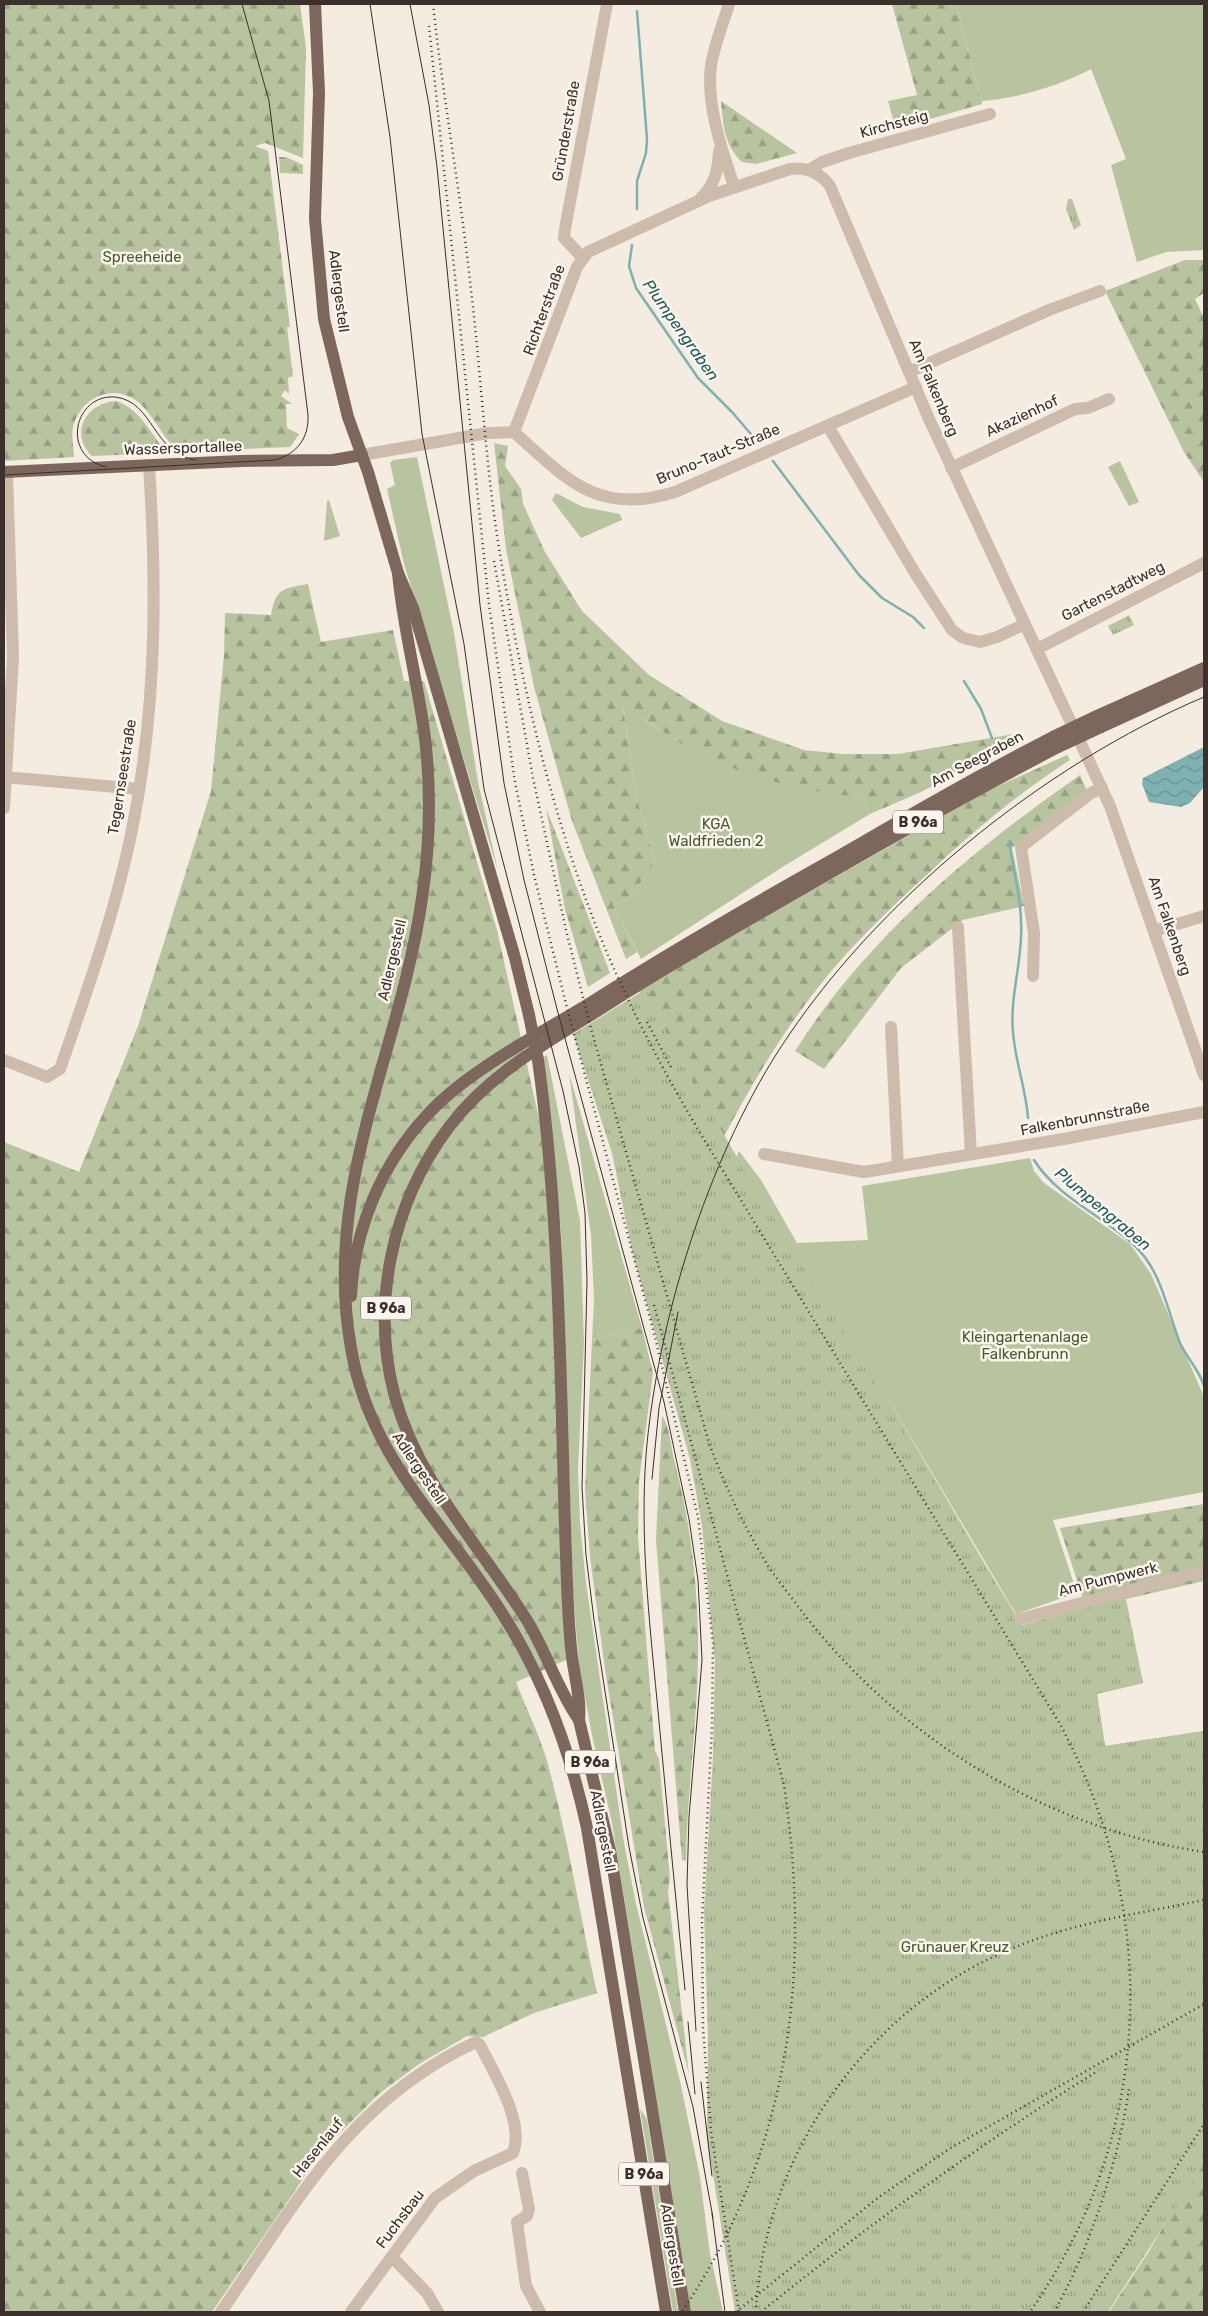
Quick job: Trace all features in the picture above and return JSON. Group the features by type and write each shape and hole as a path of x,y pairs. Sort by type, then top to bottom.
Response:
{"main road":[{"name":"Adlergestell","path":"315,4 319,93 315,213 320,290 339,386 398,573 415,617 515,958 538,1060 551,1165 555,1225 566,1558 572,1656 580,1704 579,1720"},
{"name":"Wassersportallee","path":"6,472 149,465 334,460 362,455"},
{"name":"Adlergestell","path":"398,573 401,609 425,737 428,773 427,859 417,930 404,987 364,1128 352,1187 344,1260 343,1298 351,1350 362,1394 381,1441 410,1486 504,1617 530,1663 555,1717 571,1765 587,1828 622,2039 663,2312"},
{"name":"Am Seegraben","path":"777,897 921,820 1056,742 1204,668"},
{"name":"Am Seegraben","path":"1099,722 1204,680"},
{"name":"Adlergestell","path":"351,1350 352,1283 367,1214 382,1178 404,1143 428,1113 452,1092 490,1065 649,966 777,897"},
{"name":"Adlergestell","path":"685,2312 610,1850 579,1720 530,1625 428,1477 409,1440 394,1393 386,1339 387,1281 396,1237 412,1191 450,1126 476,1096 501,1073 777,897"},
{"path":"622,2039 640,2036"}],"street":[{"name":"Gründerstraße","path":"582,257 564,238 607,4"},
{"path":"729,4 710,68 714,116 720,145 734,186"},
{"name":"Kirchsteig","path":"809,170 822,162 840,156 990,114"},
{"path":"697,201 713,183 718,169 720,145"},
{"name":"Richterstraße","path":"514,432 582,257 588,252 697,201 734,186 790,169 800,168 809,170"},
{"name":"Am Falkenberg","path":"809,170 824,179 830,186 951,468 1102,788 1204,1075"},
{"path":"909,372 1049,310 1100,291"},
{"name":"Bruno-Taut-Straße","path":"514,432 566,478 586,490 614,498 648,500 675,492 773,447 828,426 916,387"},
{"name":"Akazienhof","path":"951,468 1075,409 1088,408 1109,399"},
{"path":"828,426 915,573 952,630 963,638 980,642 997,637 1025,624"},
{"path":"362,455 488,433 514,432"},
{"name":"Tegernseestraße","path":"4,1060 47,1077 60,1069 92,980 124,861 139,789 150,707 155,610 149,465"},
{"path":"4,808 13,658 6,472"},
{"name":"Gartenstadtweg","path":"1037,649 1204,563"},
{"path":"5,777 139,789"},
{"path":"1033,976 1034,933 1021,848 1091,793 1102,788"},
{"path":"1154,931 1204,916"},
{"path":"958,926 971,1154"},
{"path":"891,1027 898,1166"},
{"name":"Falkenbrunnstraße","path":"764,1154 864,1172 1204,1112"},
{"name":"Am Pumpwerk","path":"1020,1619 1204,1571"},
{"name":"Fuchsbau","path":"351,2312 436,2198 474,2171 510,2156 515,2148 515,2125 508,2104 480,2045 476,2042"},
{"name":"Hasenlauf","path":"221,2312 310,2182 362,2120 383,2100 419,2074 476,2042"},
{"path":"522,2173 529,2209 527,2216 517,2222 526,2286 540,2312"},
{"path":"392,2257 427,2293 438,2312"}],"green space":[{"name":"Spreeheide","path":"4,4 300,4 306,48 303,158 265,143 255,146 268,151 290,327 287,327 293,376 288,378 289,394 285,390 281,396 292,404 286,404 287,428 299,434 290,447 179,452 138,402 118,393 108,393 90,401 77,417 72,431 74,457 4,461"},
{"path":"892,4 956,4 982,104 896,129 888,101 917,95"},
{"path":"956,4 1204,4 1204,250 1166,252 1137,262 1111,165 1126,159 1091,69 1052,86 995,100 982,101 982,104"},
{"path":"721,101 797,153 756,164 742,162 731,149 728,141"},
{"path":"279,157 286,157 303,165 303,174 280,173"},
{"path":"1068,199 1072,199 1081,225 1074,230 1066,209"},
{"path":"1185,260 1204,260 1204,293 1195,299 1204,318 1204,482 1184,452 1105,291"},
{"path":"116,401 125,405 139,416 167,453 92,456 85,447 82,438 84,421 96,407"},
{"path":"494,443 508,446 505,466 521,489 523,504 545,552 582,611 649,675 722,721 804,750 843,754 898,754 1014,734 1019,740 921,792 870,814 861,797 821,792 782,784 743,772 705,756 684,745 623,706 636,795 655,862 629,899 613,905 637,952 626,959 572,821 534,687 506,549"},
{"path":"417,457 454,633 478,782 498,871 404,564 387,489 395,485 390,463 393,460"},
{"path":"1120,461 1139,502 1129,506 1108,467"},
{"path":"556,493 583,507 620,514 622,520 581,538 552,500"},
{"path":"329,500 340,536 324,541 327,501"},
{"path":"308,584 321,642 393,630 404,681 424,681 497,930 542,1132 550,1228 566,1660 516,1682 547,1761 568,1848 597,1993 534,2013 483,2037 467,2036 419,2064 380,2093 322,2151 212,2312 4,2312 4,1142 79,1172 138,1026 211,791 224,655 225,613 271,615 278,594 292,587"},
{"path":"1129,615 1134,625 1113,635 1108,626"},
{"name":"KGA Waldfrieden 2","path":"623,705 678,741 736,768 796,786 828,793 861,797 870,814 784,866 641,959 613,905 629,899 655,862 636,795"},
{"path":"1067,755 1070,760 998,812 931,871 859,940 820,985 779,1042 743,1101 721,1142 664,1044 638,989 987,791"},
{"path":"1080,775 1087,791 1012,848 1024,906 963,920 901,968 824,1069 795,1051 823,1010 855,971 888,934 924,899 1000,834"},
{"path":"546,808 610,973 588,987 565,909"},
{"name":"Grünauer Kreuz","path":"646,989 675,1050 741,1164 1022,1625 1124,1597 1143,1683 1097,1694 1105,1746 1204,1731 1204,2164 1108,2312 735,2312 707,2137 708,2038 704,1912 713,1756 715,1663 702,1526 690,1459 632,1251 612,1153 573,1034"},
{"path":"547,1055 580,1221 584,1343 578,1469 580,1524 586,1583 624,1843 636,1904 680,2081 700,2177 710,2254 723,2312 691,2312 612,1823 592,1735 579,1665 573,1591 561,1230 543,1057"},
{"path":"569,1073 642,1328 592,1340 594,1300 591,1235"},
{"name":"Kleingartenanlage Falkenbrunn","path":"739,1151 761,1180 797,1243 868,1240 862,1186 1030,1158 1034,1171 1044,1183 1130,1244 1151,1274 1204,1397 1204,1492 1053,1520 1077,1593 1016,1614 877,1380 1021,1626 733,1165"},
{"path":"642,1328 653,1373 639,1481 638,1536 655,1751 659,1759 670,1878 668,1891 689,2074 644,1907 605,1669 590,1557 585,1490 592,1340"},
{"path":"662,1416 668,1430 685,1508 693,1558 697,1609 696,1709 686,1861 682,1860 656,1540"},
{"path":"1204,1504 1204,1581 1126,1599 1143,1683 1097,1694 1105,1746 1204,1731 1104,1786 1084,1602 1060,1528"},
{"path":"640,2109 647,2119 678,2312 673,2312"},
{"path":"1204,2158 1204,2312 1109,2312 1149,2251"}],"water":[{"path":"1204,747 1204,787 1190,803 1181,807 1149,802 1142,784 1143,778"}],"waterway":[{"name":"Plumpengraben","path":"637,11 647,139 646,153 637,181 637,209"},
{"name":"Plumpengraben","path":"632,245 629,266 636,288 698,378 732,412 756,440"},
{"name":"Plumpengraben","path":"773,461 859,575 882,598 913,617 924,628"},
{"name":"Plumpengraben","path":"964,681 981,709 992,738"},
{"name":"Plumpengraben","path":"1009,842 1021,925 1012,1020 1016,1054 1028,1118"},
{"name":"Plumpengraben","path":"1034,1160 1055,1185 1122,1235 1144,1256 1158,1279 1180,1343 1200,1375 1204,1386"}],"tram line":[{"path":"4,475 275,460 290,454 304,438 308,415 269,101 242,4"},
{"path":"370,4 390,137 422,434 464,644 484,789 563,1091 579,1167 585,1213 587,1281 582,1487 586,1555 594,1620 629,1847 643,1918 693,2107 713,2218"},
{"path":"410,4 429,105 437,167 480,605 504,783 524,880 557,1009 664,1402 689,1519 698,1580 702,1660 689,1817 687,1885 696,2031"},
{"path":"106,467 91,461 82,451 78,439 78,427 82,415 90,405 101,399 115,397 128,401 138,408 171,449 182,456 196,460"},
{"path":"685,1990 648,1608 644,1485 652,1404 661,1351 674,1298 708,1192 729,1142 753,1094 779,1050 818,995 863,942 913,891 967,844 1024,800 1083,760 1143,726 1204,697"},
{"path":"652,1479 659,1408 678,1312"},
{"path":"688,2022 695,2094"},
{"path":"701,2082 712,2176"},
{"path":"712,2213 725,2312"}],"railway":[{"path":"433,4 467,254 490,479 506,591 515,640 549,785 579,880 608,956 650,1044 681,1100 1060,1724 1093,1797 1116,1871 1128,1947 1130,2023 1121,2098 1101,2171 1071,2243 1030,2312"},
{"path":"429,26 489,605 515,782 534,875 566,1004 655,1337 698,1517 713,1643 712,1728 702,1920 703,2028 711,2131 739,2312"},
{"path":"494,561 533,778 566,930 591,1029 709,1443 734,1502 756,1545 797,1605 836,1652 879,1695 926,1734 976,1768 1030,1798 1086,1822 1144,1840 1204,1852"},
{"path":"647,1022 672,1069"},
{"path":"654,1305 784,1785 792,1855 795,1924 793,1992 784,2059 769,2124 747,2188 719,2251 682,2312"},
{"path":"756,2312 763,2253 779,2196 803,2142 834,2092 872,2046 916,2005 965,1972 1018,1946 1086,1924 1204,1900"},
{"path":"736,2312 879,2197 949,2149 1204,2004"},
{"path":"761,2312 883,2217 1009,2128 1096,2072"},
{"path":"1054,2312 1079,2261 1101,2204 1118,2145 1129,2089"},
{"path":"1083,2312 1204,2124"}]}
